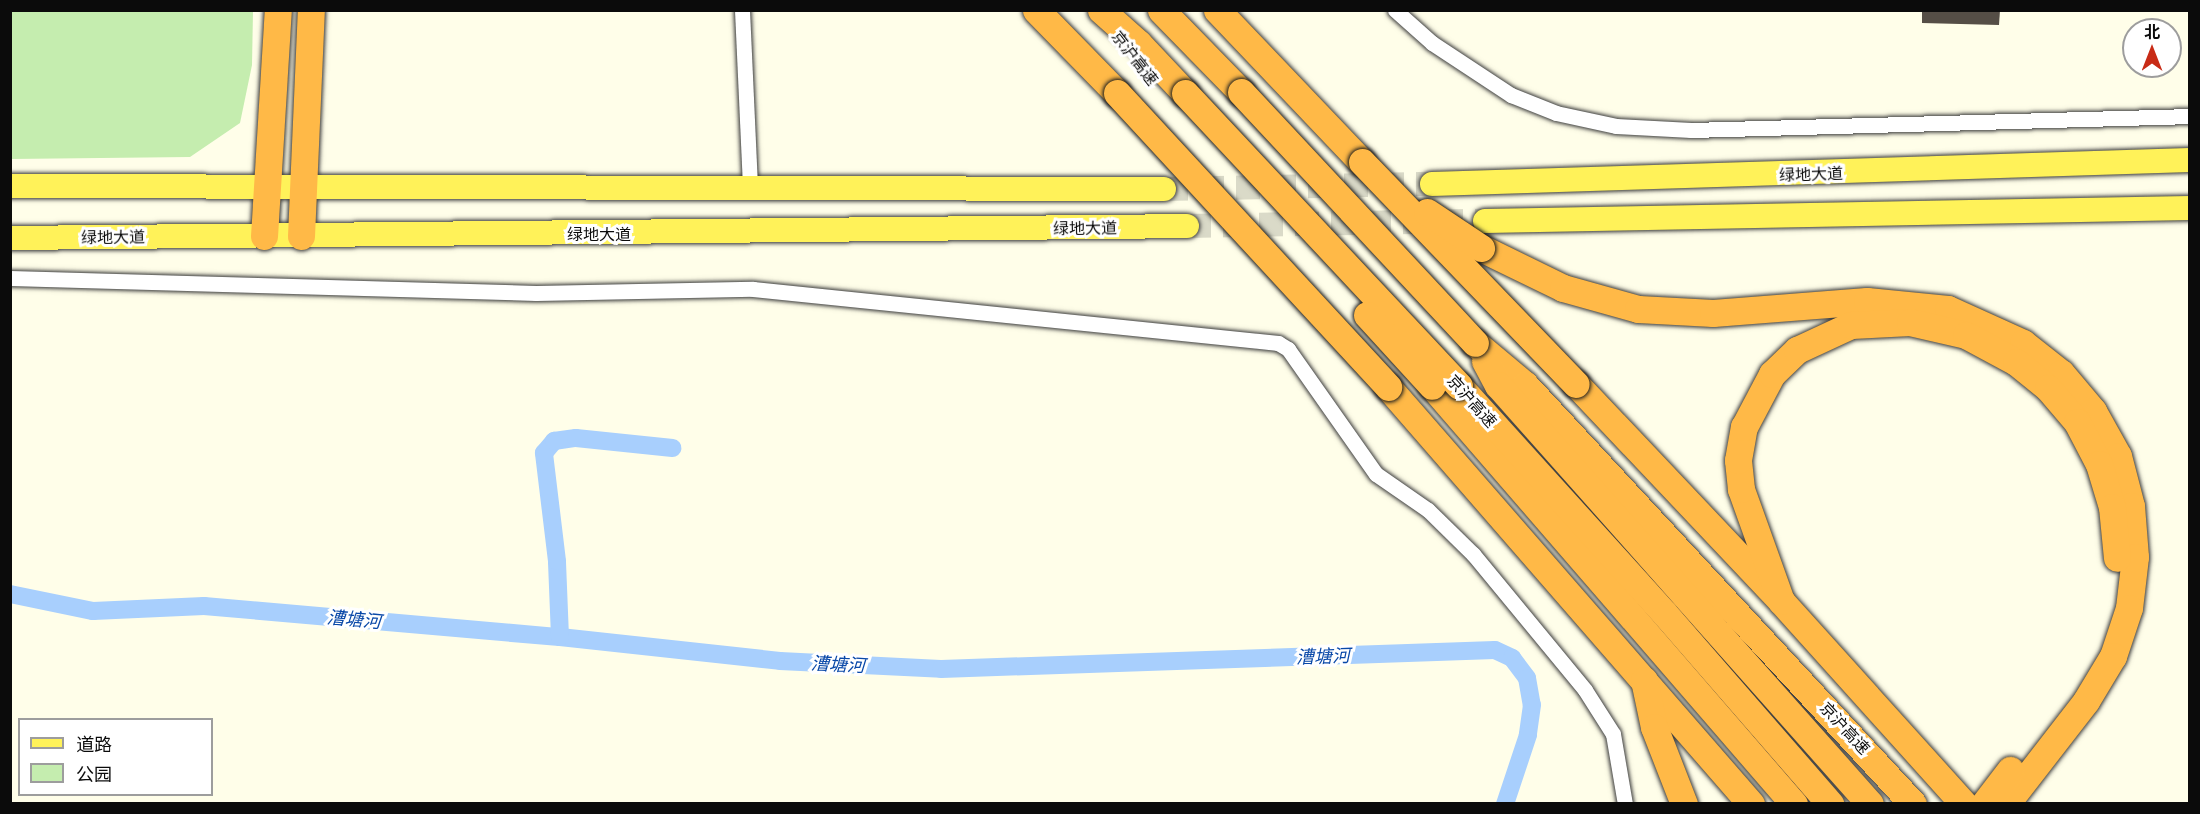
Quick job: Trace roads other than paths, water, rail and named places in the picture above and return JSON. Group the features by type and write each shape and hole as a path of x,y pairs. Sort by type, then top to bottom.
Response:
{"highway":[{"path":"264,236 278,10"},
{"path":"300,236 311,10"},
{"path":"1035,10 1117,93 1388,387 1751,804"},
{"name":"京沪高速","path":"1101,10 1138,43 1174,93 1446,386 1665,614 1830,804"},
{"name":"京沪高速","path":"1161,10 1475,342 1525,385 1905,794"},
{"path":"1217,10 1781,601 1964,804"},
{"path":"1362,162 1468,240 1563,288 1638,309 1676,313 1759,311 1867,301 1948,309 2023,343 2061,373 2093,411 2118,456 2131,506 2135,556 2128,608 2113,657 2086,701 2006,804"},
{"path":"1781,601 1766,555 1749,519 1738,460 1744,427 1756,398 1772,374 1797,350 1851,325 1910,322 1966,335 1991,347 2048,388 2077,422 2099,464 2112,507 2118,555 2111,604 2096,649 2071,692 1984,804"},
{"name":"京沪高速","path":"1475,342 1498,385 1870,804"},
{"name":"京沪高速","path":"1446,386 1794,804"},
{"path":"1644,679 1654,727 1684,804"}],"main road":[{"name":"绿地大道","path":"1432,184 1637,181 2190,160"},
{"path":"10,186 750,186 1164,189"},
{"path":"1485,221 2190,208"},
{"name":"绿地大道","path":"10,238 1187,226"}],"street":[{"path":"742,10 750,186"},
{"path":"1395,10 1432,43 1511,95 1556,113 1616,126 1690,130 2190,117"},
{"path":"10,278 536,293 753,289 1278,343 1288,349 1376,474 1428,510 1473,554 1585,690 1613,734 1625,804"}],"waterway":[{"path":"560,637 557,561 544,453 554,441 576,438 672,448"},
{"name":"漕塘河","path":"10,594 93,611 204,606 560,637 780,661 941,669 1495,650 1512,658 1527,678 1532,705 1528,735 1505,804"}],"tunnel":[{"path":"1164,189 1432,184"},
{"path":"1187,226 1485,221"}]}
